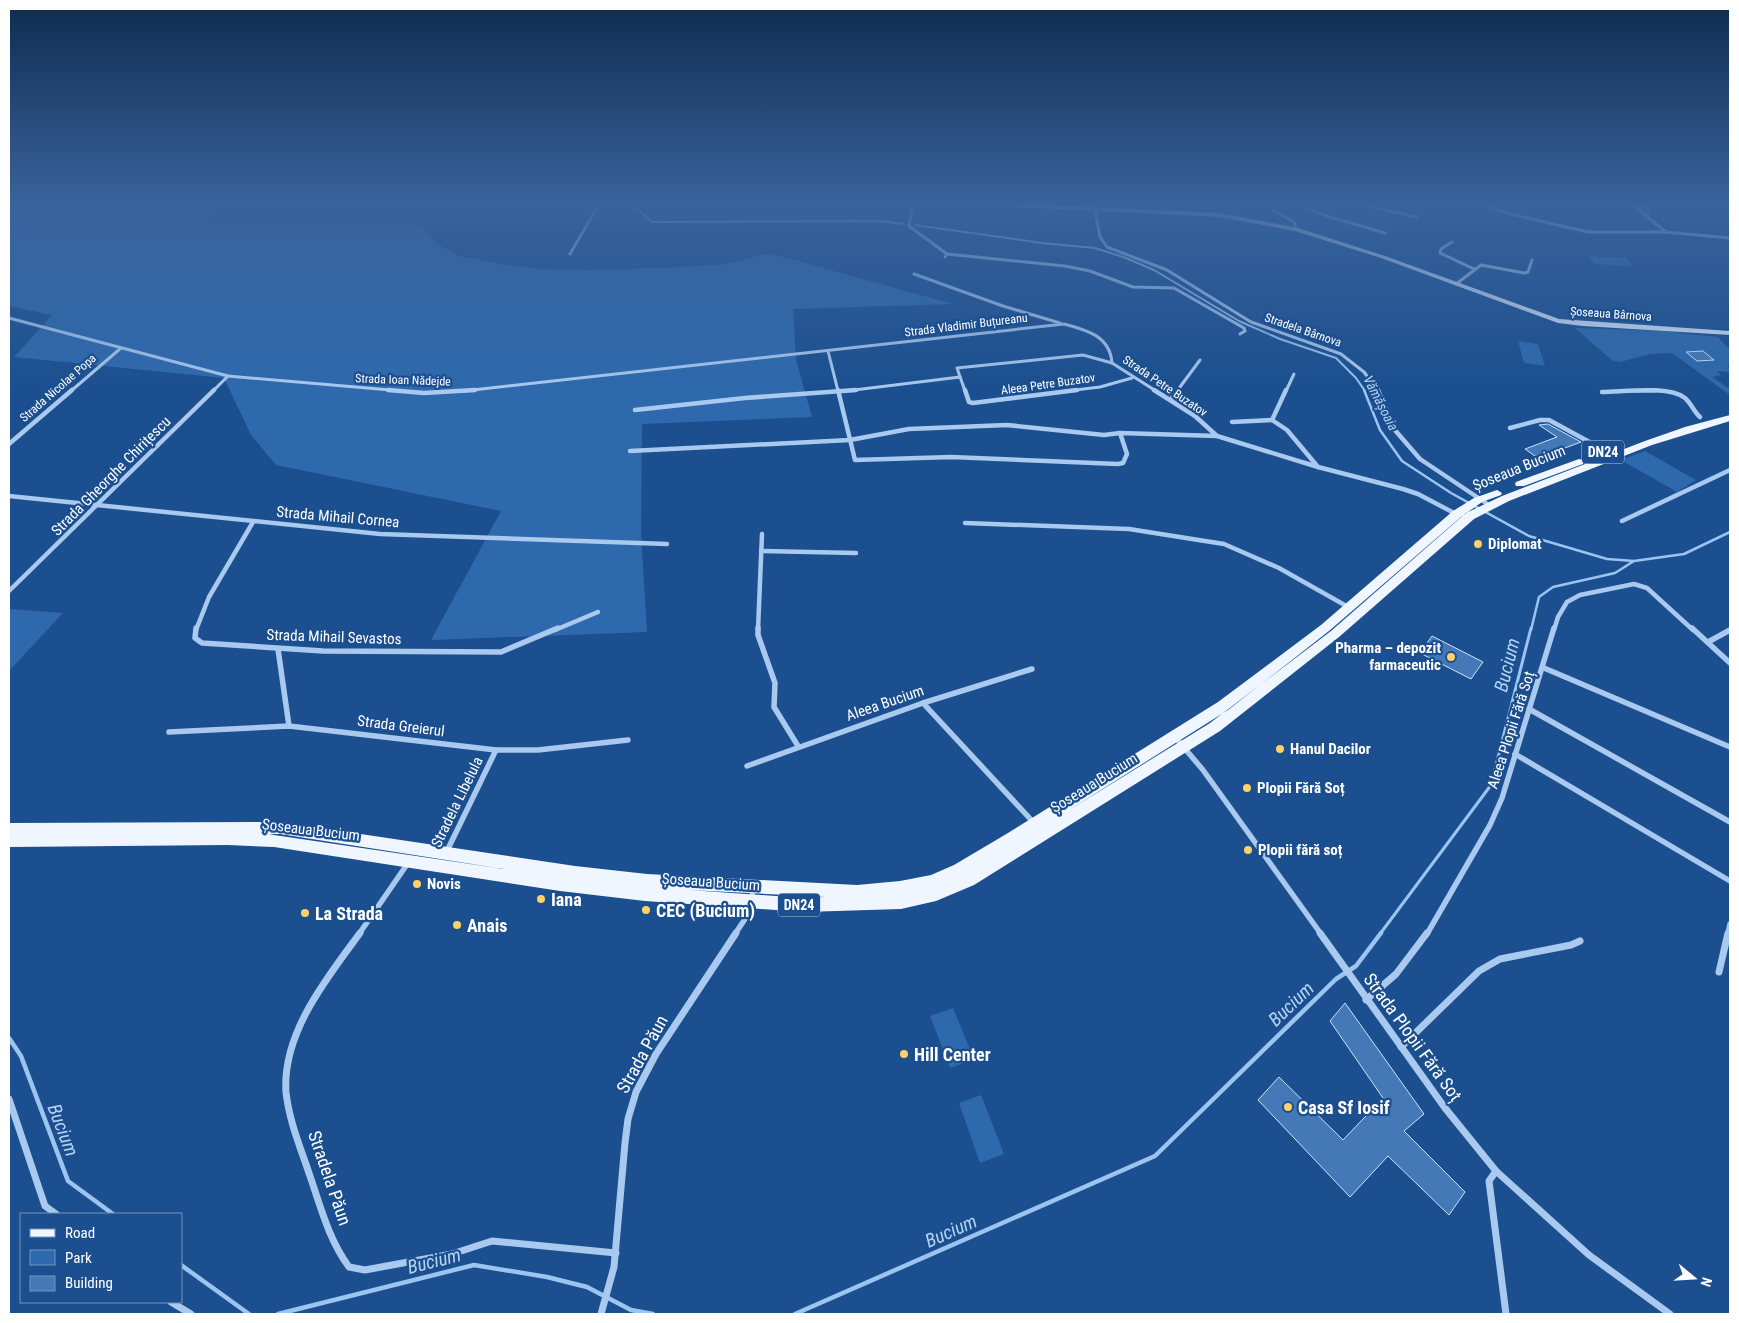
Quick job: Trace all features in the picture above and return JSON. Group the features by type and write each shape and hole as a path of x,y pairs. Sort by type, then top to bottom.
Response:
{"main road":[{"name":"Șoseaua Bârnova","path":"1404,266 1534,313 1570,323 1730,333"},
{"name":"Șoseaua Bucium","path":"9,829 280,828 443,859 636,892 752,894 804,905 901,902 936,894 969,880 1039,829 1179,742 1215,727 1276,682 1354,610 1463,515 1484,502 1606,451 1700,417 1730,411"},
{"name":"Șoseaua Bucium","path":"1484,502 1674,434 1730,418"},
{"name":"Șoseaua Bucium","path":"9,842 228,839 274,841 409,860 443,859"}],"street":[{"path":"1062,266 1090,272 1133,287 1163,286 1174,288 1244,328 1246,331 1240,334"},
{"name":"Stradela Bârnova","path":"1156,266 1167,270 1251,322 1342,354 1354,362 1378,390 1394,429 1420,459 1484,502"},
{"path":"1467,266 1474,269"},
{"path":"1456,284 1474,269 1486,266 1524,273 1528,272 1530,266"},
{"path":"914,274 995,303 1064,324"},
{"name":"Strada Ioan Nădejde","path":"9,318 228,376 338,387 448,393 789,354 802,355"},
{"name":"Strada Vladimir Buțureanu","path":"802,355 1064,324 1099,336 1110,348 1112,363"},
{"name":"Strada Nicolae Popa","path":"9,444 121,348"},
{"path":"828,351 855,460 951,457 1118,464 1123,463 1127,454 1120,433"},
{"name":"Strada Petre Buzatov","path":"960,377 957,368 1083,354 1112,363 1132,378 1171,399 1195,416 1217,436 1318,468 1418,494 1463,515"},
{"path":"1171,399 1200,360"},
{"path":"1272,420 1294,374"},
{"name":"Strada Gheorghe Chirițescu","path":"9,591 228,376"},
{"path":"635,410 745,398 839,392 960,377"},
{"name":"Aleea Petre Buzatov","path":"960,377 970,402 979,403 1100,388 1132,378"},
{"path":"1602,392 1675,394 1686,400 1693,412 1700,417"},
{"path":"1232,422 1272,420 1287,430 1318,468"},
{"path":"1510,428 1540,420 1549,420 1606,451"},
{"path":"630,451 850,440 909,429 1007,425 1084,434 1104,435 1120,433 1217,436"},
{"path":"1622,521 1730,470"},
{"name":"Strada Mihail Cornea","path":"9,496 380,534 667,544"},
{"name":"Strada Mihail Sevastos","path":"253,522 201,613 194,633 195,638 202,643 278,649 502,652 598,612"},
{"path":"966,523 1129,529 1224,544 1279,568 1354,610"},
{"path":"762,534 758,627 760,645 775,683 774,707 798,746"},
{"path":"762,551 856,553"},
{"name":"Aleea Plopii Fără Soț","path":"1366,1000 1396,974 1424,938 1490,825 1502,798 1529,709 1544,668 1558,616 1566,602 1580,595 1634,584 1647,588 1708,642"},
{"path":"1730,630 1708,642 1730,663"},
{"path":"278,649 289,726"},
{"path":"1544,668 1730,747"},
{"name":"Aleea Bucium","path":"747,766 798,746 923,703 1032,669"},
{"path":"923,703 1039,829"},
{"path":"1529,709 1730,822"},
{"name":"Strada Greierul","path":"169,732 289,726 496,750 538,750 628,740"},
{"name":"Strada Plopii Fără Soț","path":"1179,742 1203,770 1445,1108 1496,1171 1589,1255 1670,1314"},
{"name":"Stradela Libelula","path":"443,859 496,750"},
{"path":"1515,754 1730,881"},
{"name":"Stradela Păun","path":"409,860 374,917 324,983 304,1018 290,1050 286,1086 292,1114 323,1214 338,1252 348,1267 365,1270 452,1254 492,1241 616,1253"},
{"name":"Strada Păun","path":"602,1313 611,1283 616,1253 628,1119 634,1096 654,1059 751,910 752,894"},
{"path":"1719,972 1730,924"},
{"path":"1401,1047 1479,971 1500,959 1571,946 1580,941"},
{"path":"9,1099 45,1206 55,1213"},
{"path":"1496,1171 1489,1181 1506,1314"},
{"path":"173,1303 191,1314"}],"green space":[{"path":"9,266 515,266 541,269 589,270 701,266 815,266 953,304 793,309 796,360 812,417 642,424 641,532 647,632 431,640 501,511 276,465 251,435 224,378 14,357 52,315 9,306"},
{"path":"1575,328 1662,331 1718,337 1730,350 1730,365 1728,366 1730,372 1717,371 1721,375 1712,377 1730,389 1730,395 1672,353 1650,354 1620,362 1613,361"},
{"path":"1518,341 1538,344 1545,366 1524,363"},
{"path":"1645,451 1696,480 1677,492 1621,460"},
{"path":"9,609 63,613 9,671"},
{"path":"953,1008 974,1059 950,1068 930,1016"},
{"path":"981,1095 1004,1154 980,1163 959,1103"}],"building":[{"path":"1703,351 1714,360 1697,361 1686,352"},
{"path":"1548,424 1581,442 1538,458 1525,449 1557,437 1539,425"},
{"name":"Pharma – depozit farmaceutic","path":"1432,636 1483,662 1471,679 1420,653"},
{"name":"Casa Sf Iosif","path":"1345,1003 1424,1114 1404,1131 1465,1192 1449,1215 1388,1156 1350,1197 1258,1100 1279,1077 1343,1140 1383,1098 1330,1021"}],"waterway":[{"name":"Vămășoaia","path":"1144,266 1239,321 1280,339 1336,358 1356,378 1365,391"},
{"name":"Vămășoaia","path":"1364,390 1380,430 1402,461 1451,493 1529,536 1607,559 1634,561"},
{"name":"Vămășoaia","path":"1634,561 1684,554 1730,532"},
{"name":"Bucium","path":"1531,630 1539,597 1553,587 1615,573 1634,561"},
{"name":"Bucium","path":"1380,934 1491,785 1531,628"},
{"name":"Bucium","path":"795,1314 1155,1156 1336,979 1356,966 1381,933"},
{"name":"Bucium","path":"9,1038 21,1056 68,1181 112,1213"},
{"name":"Bucium","path":"278,1314 474,1265 547,1277 587,1287 631,1310 653,1314"},
{"name":"Bucium","path":"182,1266 249,1314"}],"place":[{"name":"Diplomat","path":"1478,544"},
{"name":"Pharma – depozit farmaceutic","path":"1451,657"},
{"name":"Hanul Dacilor","path":"1280,749"},
{"name":"Plopii Fără Soț","path":"1247,788"},
{"name":"Plopii fără soț","path":"1248,850"},
{"name":"Novis","path":"417,884"},
{"name":"Iana","path":"541,899"},
{"name":"CEC (Bucium)","path":"646,910"},
{"name":"La Strada","path":"305,913"},
{"name":"Anais","path":"457,925"},
{"name":"Hill Center","path":"904,1054"},
{"name":"Casa Sf Iosif","path":"1288,1107"}]}
